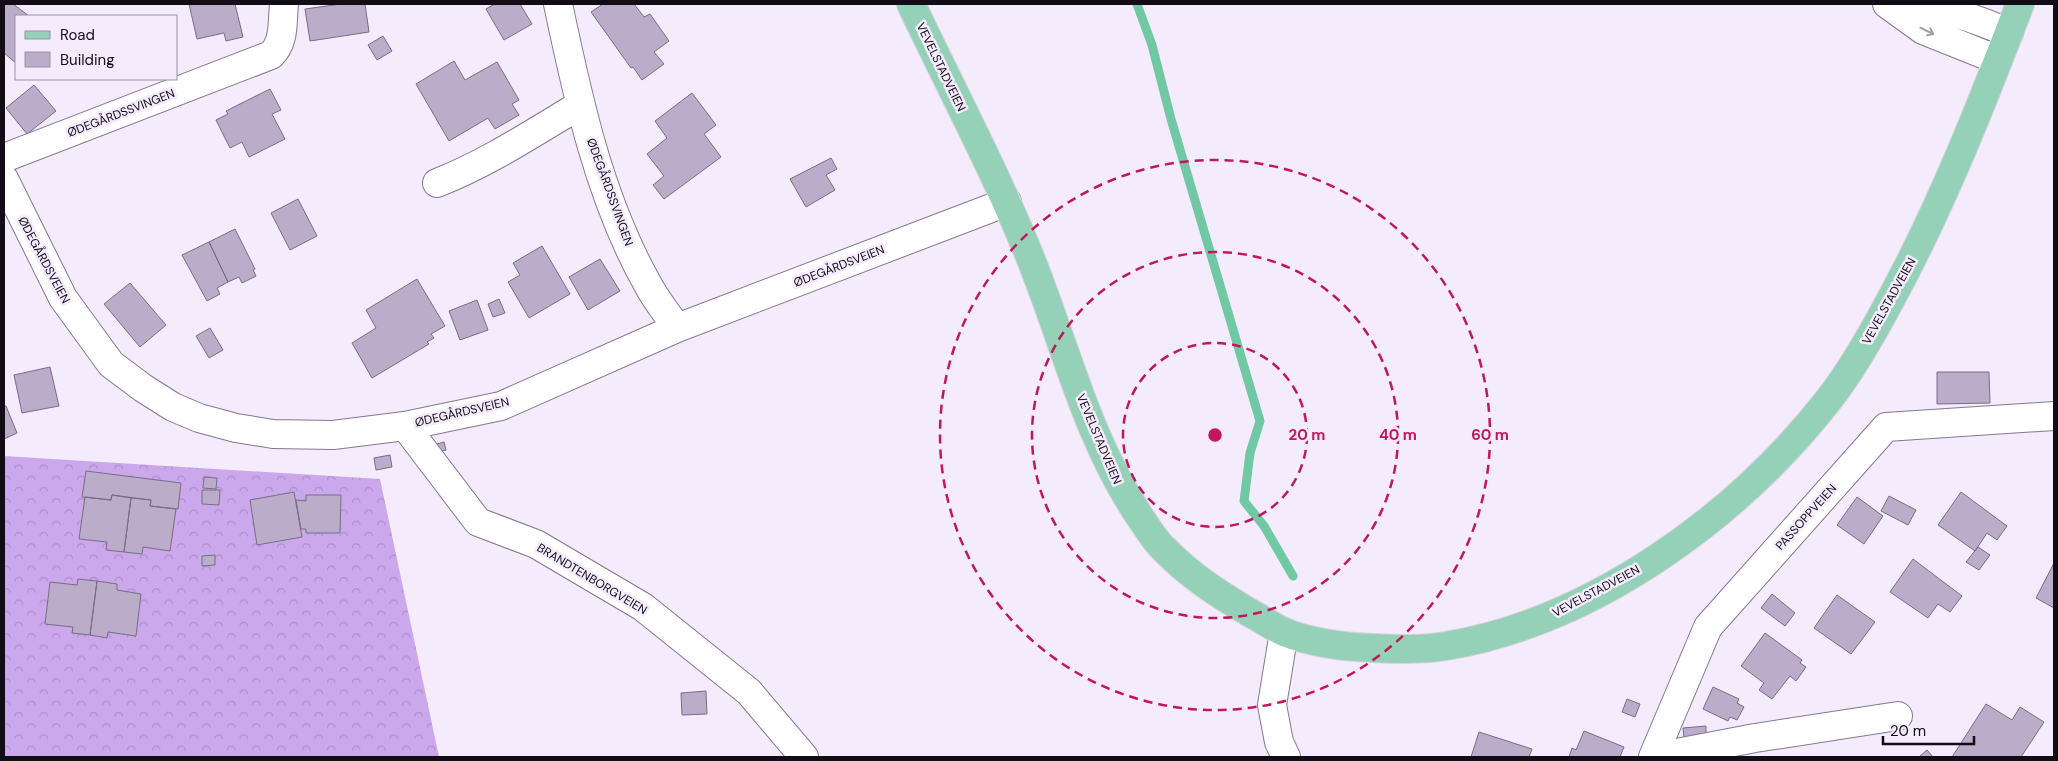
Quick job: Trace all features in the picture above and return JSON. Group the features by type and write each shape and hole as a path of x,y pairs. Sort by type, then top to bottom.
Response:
{"main road":[{"name":"VEVELSTADVEIEN","path":"911,4 1007,202 1030,256 1097,439 1120,488 1161,547 1207,588 1284,632 1343,647 1401,650 1445,646 1504,632 1562,610 1626,578 1692,533 1755,481 1788,447 1837,388 1875,328 1913,258 1947,186 2020,4"}],"street":[{"name":"ØDEGÅRDSSVINGEN","path":"4,158 271,55 279,48 281,42 284,4"},
{"name":"ØDEGÅRDSSVINGEN","path":"558,4 580,105 621,228 647,284 677,328"},
{"path":"1887,4 1923,30 1998,60"},
{"path":"1912,4 1931,6 1971,17 2009,32"},
{"path":"437,182 463,173 495,156 580,105"},
{"name":"ØDEGÅRDSVEIEN","path":"4,179 63,298 111,364 142,388 173,407 199,418 236,428 273,434 332,435 405,426 501,406 677,328 1007,202"},
{"name":"PASSOPPVEIEN","path":"1654,757 1708,627 1886,427 2054,416"},
{"name":"BRANDTENBORGVEIEN","path":"405,426 478,522 536,544 643,607 749,692 804,757"},
{"path":"1284,632 1272,705 1279,742 1286,757"},
{"name":"PASSOPPVEIEN","path":"1654,757 1756,738 1898,716"}],"green space":[{"path":"4,456 380,479 439,757 4,757"}],"building":[{"path":"4,4 13,4 28,15 15,15 15,62 4,53"},
{"path":"189,4 235,4 243,37 226,41 224,33 197,39"},
{"path":"341,4 365,4 369,32 310,41 305,9"},
{"path":"495,4 520,4 532,24 504,40 486,9"},
{"path":"603,4 634,4 644,17 650,14 669,41 654,52 664,64 642,80 633,67 631,68 591,12"},
{"path":"383,36 392,51 377,60 368,45"},
{"path":"454,61 465,80 497,62 519,100 512,104 519,115 495,129 488,118 449,141 416,84"},
{"path":"34,85 56,111 27,134 6,108"},
{"path":"270,89 281,110 272,114 285,139 249,157 242,142 230,148 216,120 228,114 226,111"},
{"path":"692,93 716,125 704,134 721,157 664,199 653,185 664,176 647,154 667,138 655,121"},
{"path":"831,158 837,169 826,175 835,190 806,207 790,179"},
{"path":"298,199 317,236 290,250 271,213"},
{"path":"235,229 255,269 253,270 256,276 242,283 239,277 228,282 209,242"},
{"path":"209,242 228,282 217,288 220,294 207,301 182,255"},
{"path":"542,246 570,294 529,318 508,282 520,275 513,263"},
{"path":"600,259 620,291 588,310 569,277"},
{"path":"417,279 445,326 431,334 434,338 427,342 429,344 372,378 352,343 376,328 366,310"},
{"path":"130,283 166,325 140,347 104,304"},
{"path":"499,299 505,313 493,317 488,304"},
{"path":"477,300 488,330 460,340 449,311"},
{"path":"210,328 223,350 209,358 196,336"},
{"path":"50,367 59,406 22,413 14,375"},
{"path":"1937,372 1989,372 1990,403 1937,404"},
{"path":"4,406 6,406 17,433 4,439"},
{"path":"444,442 446,450 432,454 430,446"},
{"path":"390,455 392,467 376,470 374,458"},
{"path":"86,471 181,483 178,509 150,506 151,500 112,495 111,500 82,497"},
{"path":"204,477 217,478 216,489 203,488"},
{"path":"202,490 220,490 219,505 202,504"},
{"path":"294,492 302,537 257,545 250,500"},
{"path":"1961,492 2007,526 1997,540 1987,533 1975,551 1938,525"},
{"path":"112,495 131,498 124,552 106,550 107,542 79,539 85,497 111,500"},
{"path":"306,495 341,495 340,533 306,533 306,529 301,529 296,500 306,501"},
{"path":"1889,496 1916,510 1908,525 1881,511"},
{"path":"1857,497 1883,516 1864,544 1837,525"},
{"path":"131,498 151,500 150,506 176,509 170,551 143,547 142,554 124,552"},
{"path":"1978,547 1990,555 1979,570 1966,562"},
{"path":"215,555 215,565 202,566 202,556"},
{"path":"1913,559 1962,596 1950,612 1938,604 1928,618 1890,592"},
{"path":"2054,563 2054,608 2036,598"},
{"path":"78,579 97,581 90,635 72,633 73,627 45,624 50,582 77,585"},
{"path":"97,581 117,584 117,590 141,594 136,636 108,632 107,638 90,635"},
{"path":"1772,594 1795,613 1785,626 1761,608"},
{"path":"1837,595 1875,622 1851,654 1814,628"},
{"path":"1765,633 1802,660 1800,663 1806,667 1796,681 1790,676 1772,699 1759,690 1764,683 1741,666"},
{"path":"1713,687 1739,699 1737,703 1744,707 1737,720 1730,717 1728,721 1703,709"},
{"path":"706,691 707,714 682,715 681,693"},
{"path":"1627,699 1640,704 1635,717 1622,712"},
{"path":"1986,704 2012,720 2020,707 2044,722 2021,757 1952,757"},
{"path":"1706,726 1706,736 1684,738 1683,728"},
{"path":"1584,731 1624,747 1620,757 1569,757 1572,748 1576,750"},
{"path":"1479,732 1532,749 1529,757 1471,757"},
{"path":"1927,750 1933,757 1919,757"}],"waterway":[{"path":"1137,4 1152,45 1171,119 1260,421 1250,453 1244,501 1264,526 1293,576"}]}
